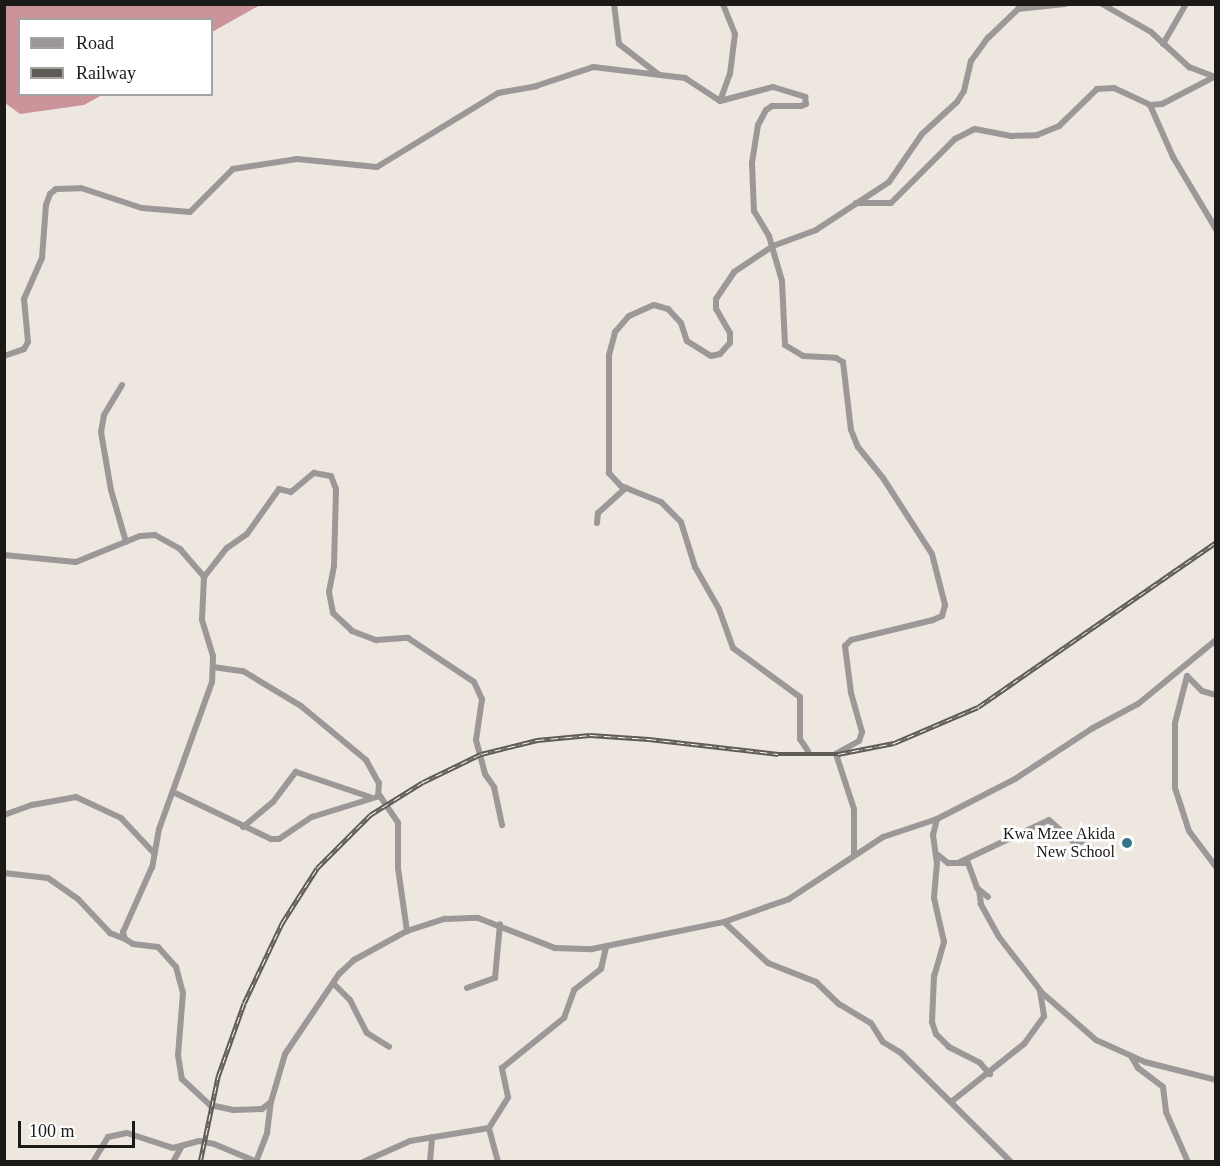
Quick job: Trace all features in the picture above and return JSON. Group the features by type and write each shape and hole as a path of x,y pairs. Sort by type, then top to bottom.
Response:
{"street":[{"path":"614,4 619,44 662,76"},
{"path":"720,101 730,74 735,34 723,4"},
{"path":"808,751 800,739 800,697 734,648 719,609 694,567 681,522 661,502 626,488 609,473 607,461 611,421 609,355 615,332 629,316 654,305 668,309 681,323 687,341 711,356 720,354 730,343 730,333 716,309 716,299 734,273 773,246 816,230 889,182 921,134 957,102 977,49 1018,9 1065,4"},
{"path":"1102,4 1138,23 1189,67 1215,76"},
{"path":"1163,44 1186,4"},
{"path":"4,356 24,349 27,342 24,299 42,258 46,205 50,194 56,189 81,188 142,208 190,212 198,208 223,176 243,166 267,166 297,159 361,167 390,162 425,134 507,89 536,86 593,67 690,80 720,101 773,87 798,93 807,100 801,106 772,106 758,125 752,202 773,246 787,310 785,345 803,356 836,358 843,362 847,416 858,447 909,517 932,554 942,584 942,616 851,640 845,646 851,693 862,732 859,741 836,754 854,808 854,854"},
{"path":"1150,105 1176,99 1215,76"},
{"path":"855,203 891,203 955,139 975,129 1012,136 1047,132 1105,87 1126,91 1150,105 1173,157 1215,229"},
{"path":"122,385 104,415 101,432 111,490 126,542"},
{"path":"124,939 125,925 148,879 173,792 206,705 213,667 211,644 202,620 204,577 227,548 247,534 277,491 282,488 291,492 314,473 331,476 336,496 334,566 329,591 333,613 352,631 376,640 408,638 474,682 482,699 476,740 485,774 494,787 502,825"},
{"path":"597,523 598,513 626,488"},
{"path":"4,555 76,562 150,534 164,538 180,549 204,577"},
{"path":"93,1161 104,1141 116,1134 127,1133 173,1148 199,1141 256,1161 267,1133 271,1102 285,1054 334,984 354,960 407,931 459,918 500,924 555,948 606,948 724,922 789,899 883,837 937,819 1015,779 1093,728 1138,704 1164,680 1189,666 1215,640"},
{"path":"1189,666 1175,723 1174,788 1190,831 1215,867"},
{"path":"213,667 243,671 302,706 366,760 379,783 378,796"},
{"path":"1187,676 1202,691 1215,695"},
{"path":"243,827 273,802 296,772 370,798"},
{"path":"173,792 243,827 279,839 312,817 378,796"},
{"path":"378,796 388,804 398,823 398,868 407,931"},
{"path":"4,815 32,805 76,797 120,818 154,853"},
{"path":"937,819 933,835 936,852 934,898 944,942 934,976 934,1030 950,1047 980,1063 990,1074"},
{"path":"960,862 1049,820 1076,844 1091,838"},
{"path":"936,852 945,862 960,862 971,867 981,904 999,937 1040,990 1085,1033 1131,1055 1215,1080"},
{"path":"4,873 48,878 78,899 110,933 124,939 158,947 176,967 183,993 178,1055 182,1079 210,1104 250,1111 271,1102"},
{"path":"979,890 988,897"},
{"path":"724,922 768,963 816,982 839,1004 866,1019 883,1042 901,1053 1011,1161"},
{"path":"467,988 495,978 500,924"},
{"path":"498,1161 489,1128 508,1098 501,1072 506,1062 539,1042 564,1018 574,990 601,969 606,948"},
{"path":"334,984 350,1000 367,1033 389,1047"},
{"path":"951,1101 990,1074 1024,1044 1044,1016 1040,990"},
{"path":"1131,1055 1138,1068 1163,1088 1166,1112 1188,1161"},
{"path":"363,1161 388,1148 432,1137 489,1128"},
{"path":"430,1161 432,1137"},
{"path":"173,1161 182,1146"}],"shaded area":[{"path":"5,4 260,4 213,31 213,18 18,18 18,96 100,96 84,105 20,114 5,103"}],"railway":[{"path":"200,1162 218,1076 244,1003 282,923 317,868 370,815 423,782 481,754 537,740 590,735 649,739 778,754 838,754 894,743 978,707 1216,542"}],"place":[{"name":"Kwa Mzee Akida New School","path":"1127,843"}]}
